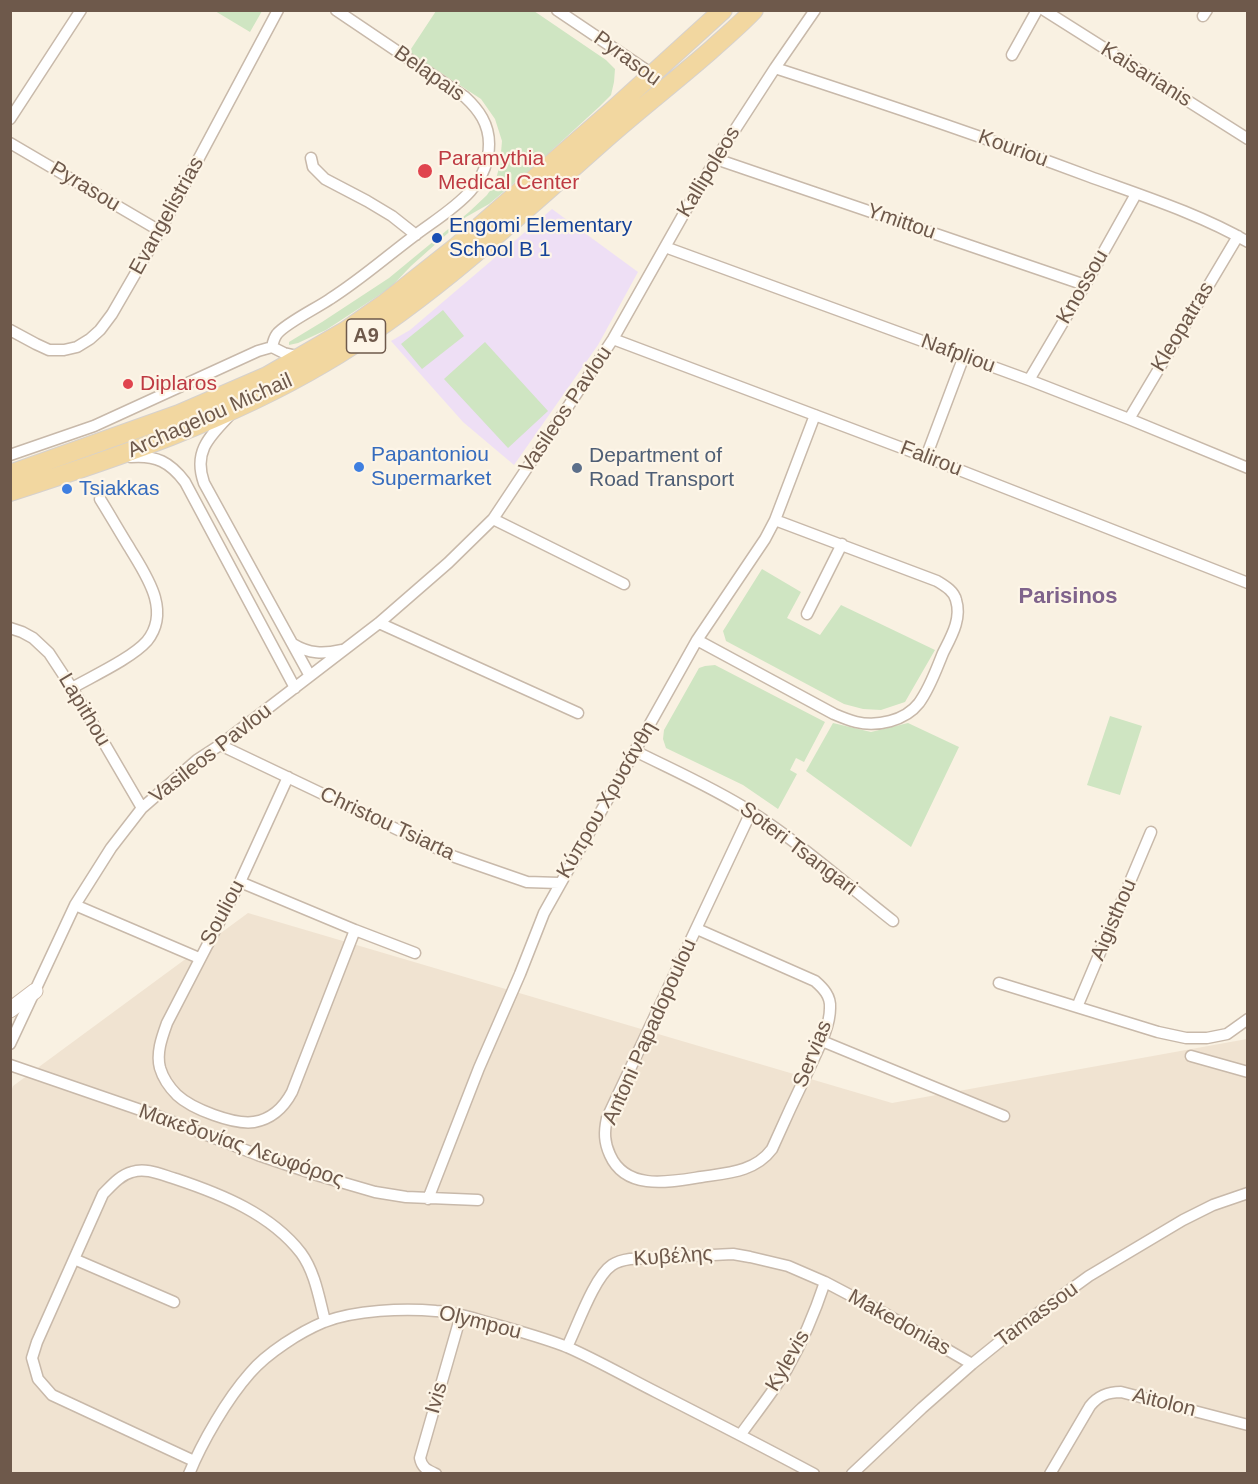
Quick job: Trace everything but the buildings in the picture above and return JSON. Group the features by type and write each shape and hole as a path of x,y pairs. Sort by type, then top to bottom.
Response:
{"main road":[{"name":"Archagelou Michail","path":"10,474 179,414 267,376 345,331 385,303 457,246 723,10"},
{"name":"Archagelou Michail","path":"10,492 112,458 235,410 324,363 392,320 526,210 754,10"},
{"path":"10,1010 35,991"}],"street":[{"path":"10,119 81,10"},
{"name":"Evangelistrias","path":"10,330 49,350 64,350 77,347 100,330 112,314 160,231 278,10"},
{"name":"Belapais","path":"272,347 273,340 283,328 330,300 447,213 479,182 485,169 489,150 489,135 483,117 474,105 336,10"},
{"name":"Pyrasou","path":"557,10 652,74 666,88"},
{"name":"Kallipoleos","path":"613,339 664,247 717,159 815,10"},
{"path":"1012,55 1037,10"},
{"name":"Kaisarianis","path":"1044,10 1248,139"},
{"name":"Kouriou","path":"775,68 933,120 1136,194 1243,239"},
{"name":"Pyrasou","path":"10,143 160,231"},
{"path":"311,158 314,167 325,179 392,216 416,235"},
{"name":"Ymittou","path":"717,159 1085,285"},
{"name":"Knossou","path":"1029,380 1136,194"},
{"name":"Kleopatras","path":"1129,419 1243,239"},
{"name":"Nafpliou","path":"664,247 1029,380 1248,468"},
{"name":"Falirou","path":"613,339 926,457 1248,583"},
{"name":"Vasileos Pavlou","path":"10,1044 75,905 111,848 142,808 197,760 220,745 379,623 494,519 613,339"},
{"path":"10,454 94,426 244,356 272,347 301,357"},
{"path":"926,457 964,356"},
{"path":"235,410 208,438 201,457 201,474 310,676"},
{"name":"Κύπρου Χρυσάνθη","path":"428,1199 479,1068 544,913 697,640 765,539 775,520 815,415"},
{"path":"112,458 145,456 171,466 178,473 185,482 295,688"},
{"path":"72,688 133,653 147,640 155,624 156,602 151,584 100,499"},
{"path":"494,519 624,584"},
{"path":"697,640 834,714 854,722 876,724 899,718 917,705 925,693 954,631 957,615 956,601 948,588 938,581 775,520"},
{"path":"807,614 842,544"},
{"path":"379,623 578,712"},
{"name":"Lapithou","path":"10,628 22,632 43,646 49,653 142,808"},
{"path":"292,643 316,653 345,649"},
{"name":"Christou Tsiarta","path":"220,745 455,857 527,882 559,883"},
{"name":"Soteri Tsangari","path":"635,751 751,812 787,836 892,921"},
{"name":"Souliou","path":"75,905 199,958 240,882 288,777"},
{"name":"Antoni Papadopoulou","path":"751,812 607,1119 604,1138 613,1162 628,1176 654,1182 669,1182 738,1170 760,1162 772,1149"},
{"name":"Aigisthou","path":"1077,1007 1151,832"},
{"path":"240,882 415,953"},
{"name":"Servias","path":"697,928 814,981 824,989 829,998 831,1007 822,1041 772,1149"},
{"path":"199,958 167,1023 161,1040 160,1067 167,1083 179,1097 219,1116 241,1122 252,1122 270,1117 287,1101 292,1092 355,930"},
{"path":"999,983 1158,1032 1186,1038 1207,1038 1227,1034 1248,1019"},
{"path":"822,1041 1004,1116"},
{"path":"1191,1056 1248,1072"},
{"name":"Μακεδονίας Λεωφόρος","path":"10,1065 158,1116 258,1155 375,1192 428,1199 478,1200"},
{"path":"194,1461 52,1395 38,1379 32,1358 36,1342 103,1194 117,1180 132,1172 151,1171 240,1205 287,1237 302,1254 314,1278 325,1321"},
{"name":"Tamassou","path":"852,1473 972,1364 1089,1276 1183,1220 1213,1205 1248,1193"},
{"name":"Κυβέλης","path":"567,1347 603,1273 620,1261 733,1254 788,1266 825,1282"},
{"path":"74,1260 174,1302"},
{"name":"Makedonias","path":"825,1282 972,1364"},
{"name":"Kylevis","path":"741,1434 794,1356 816,1309 825,1282"},
{"name":"Olympou","path":"189,1473 218,1419 251,1372 292,1338 325,1321 365,1312 406,1310 438,1311 461,1315 567,1347 814,1473"},
{"name":"Ivis","path":"436,1473 426,1470 421,1465 420,1458 461,1315"},
{"name":"Aitolon","path":"1050,1473 1089,1406 1095,1399 1112,1392 1121,1392 1248,1425"}],"shaded area":[{"path":"552,209 638,272 598,345 514,465 463,422 391,341 410,330"},
{"path":"248,913 892,1103 1247,1039 1247,1473 11,1474 11,1092 13,1086"}],"green space":[{"path":"215,11 262,11 250,32"},
{"path":"436,11 534,11 606,60 615,69 611,95 538,163 489,204 466,217 390,288 326,330 289,345 289,342 389,278 469,212 487,195 495,183 500,164 502,141 495,119 481,99 409,52"},
{"path":"443,310 464,336 422,369 401,344"},
{"path":"485,342 548,411 508,448 444,379"},
{"path":"762,569 801,592 787,618 820,635 841,605 935,650 905,702 881,710 863,709 844,704 726,641 723,631"},
{"path":"715,665 825,722 804,762 796,758 790,770 797,774 778,809 743,785 666,748 663,739 664,730 699,668"},
{"path":"1110,716 1142,726 1120,795 1087,785"},
{"path":"833,723 871,732 908,723 959,747 911,847 806,771"}],"place":[{"name":"Paramythia Medical Center","path":"425,171"},
{"name":"Engomi Elementary School B 1","path":"437,238"},
{"name":"Diplaros","path":"128,384"},
{"name":"Papantoniou Supermarket","path":"359,467"},
{"name":"Department of Road Transport","path":"577,468"},
{"name":"Tsiakkas","path":"67,489"}],"district":[{"name":"Parisinos","path":"1068,597"}]}
